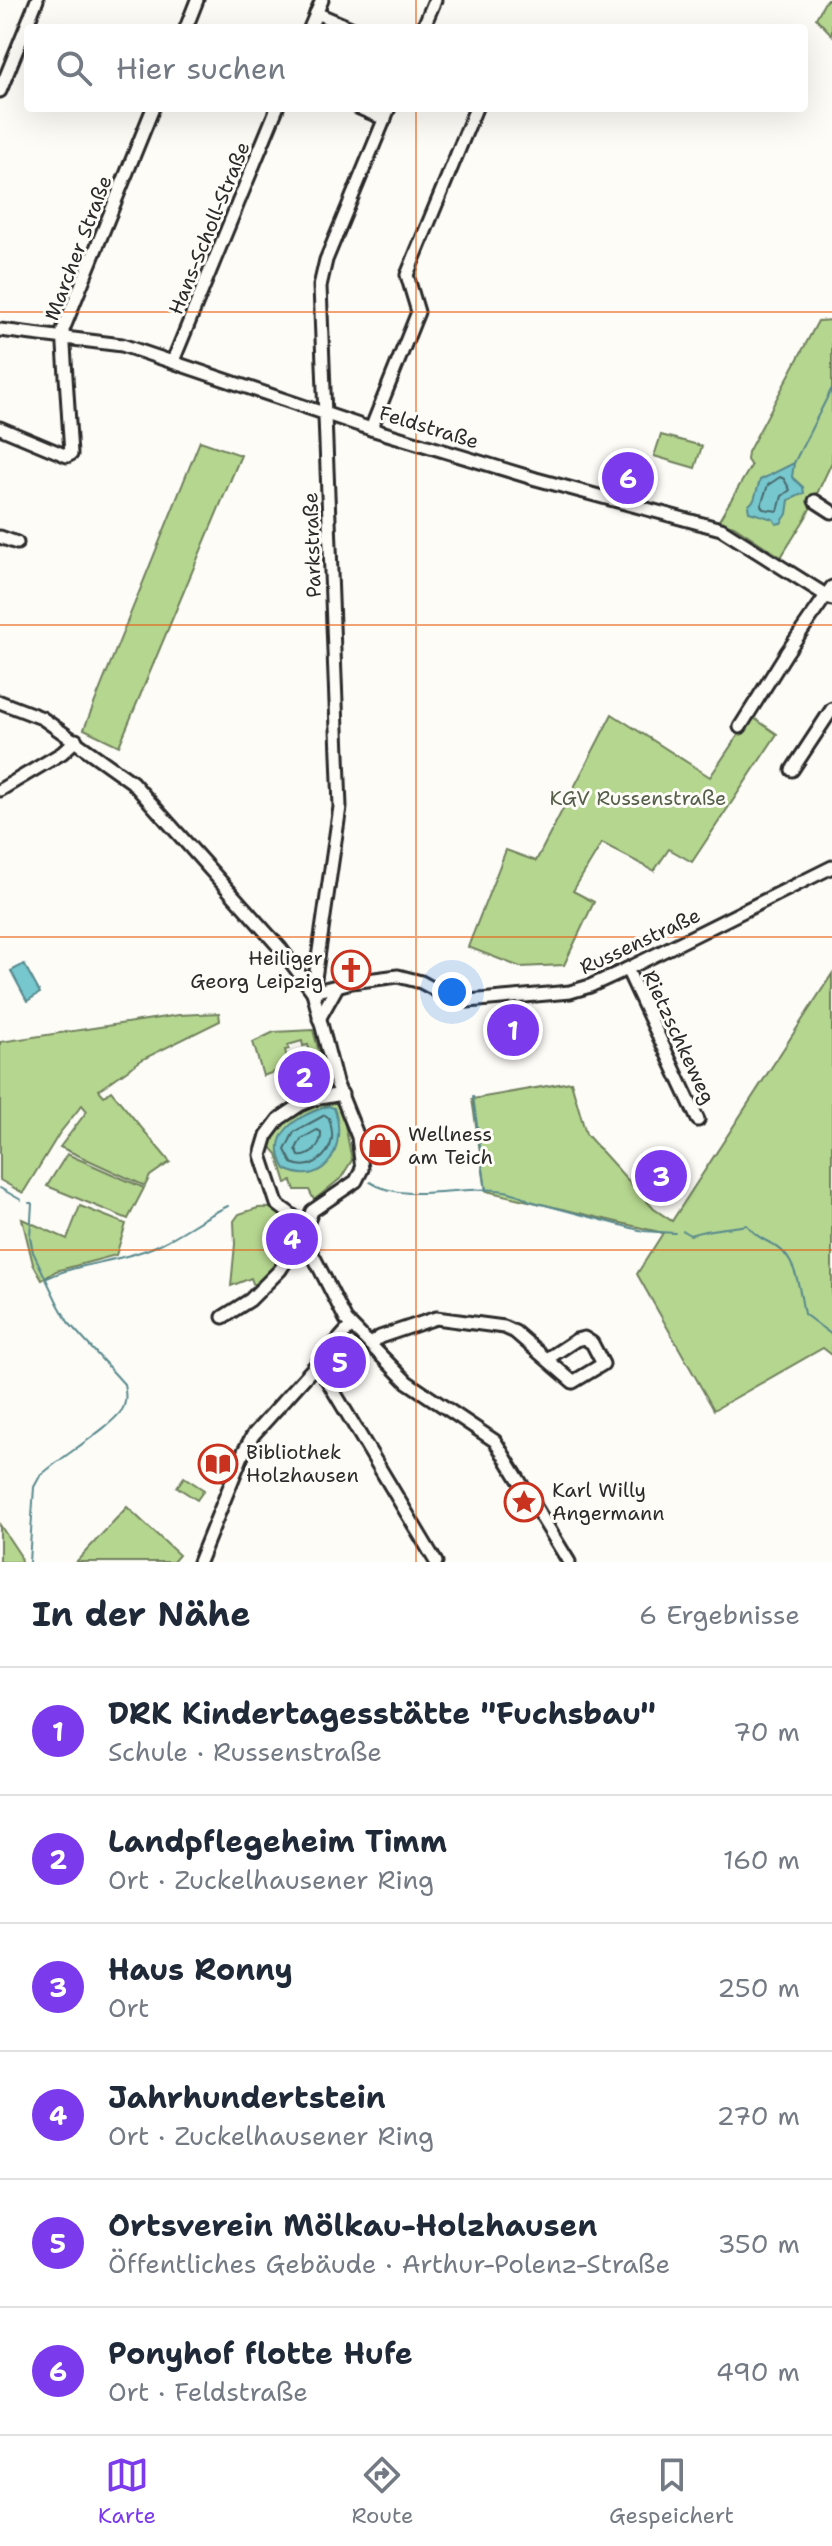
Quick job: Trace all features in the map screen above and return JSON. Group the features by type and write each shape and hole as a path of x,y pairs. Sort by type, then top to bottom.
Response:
{"street":[{"path":"27,24 37,0"},
{"path":"188,24 197,0"},
{"path":"312,24 322,0"},
{"path":"425,24 435,0"},
{"path":"316,13 342,24"},
{"path":"0,91 24,32"},
{"name":"Marcher Straße","path":"0,428 67,456 71,454 63,330 151,112"},
{"name":"Hans-Scholl-Straße","path":"173,361 275,112"},
{"path":"371,429 418,312 407,275 474,112"},
{"name":"Parkstraße","path":"313,992 340,807 321,277 387,114"},
{"name":"Feldstraße","path":"0,330 122,345 371,429 536,479 721,529 830,593"},
{"path":"815,501 832,512"},
{"path":"0,551 7,540"},
{"path":"740,727 830,593"},
{"path":"0,702 42,718 121,772 149,799 281,949 313,992 336,1082 358,1137 362,1172 356,1181 312,1211 303,1235 280,1270 250,1300 223,1317"},
{"path":"792,770 832,709"},
{"path":"0,790 62,753 76,740"},
{"name":"Russenstraße","path":"313,992 398,976 421,982 457,999 476,1001 570,992 627,969 832,867"},
{"name":"Rietzschkeweg","path":"627,969 698,1120"},
{"path":"319,1019 338,985"},
{"path":"342,1094 300,1105 279,1119 267,1135 261,1155 277,1204 293,1216 351,1326 407,1382 495,1441 569,1562"},
{"path":"370,1344 380,1337 443,1317 510,1328 573,1382 603,1364 592,1343 584,1338 547,1359"},
{"path":"199,1562 244,1451 263,1424 351,1326"},
{"path":"318,1365 436,1562"}],"green space":[{"path":"826,0 832,0 832,35 816,18"},
{"path":"832,320 832,462 806,517 781,557 734,526 718,522 751,466 747,460 748,452 818,321"},
{"path":"661,435 702,446 695,468 654,456"},
{"path":"200,441 241,455 119,746 84,729"},
{"name":"KGV Russenstraße","path":"612,714 710,777 751,716 777,734 692,862 669,849 654,871 602,843 573,891 594,902 564,965 520,967 468,947 506,850 536,861"},
{"path":"832,974 832,1355 823,1348 714,1410 637,1274 663,1233 486,1191 472,1099 571,1082 586,1134 654,1209 672,1221"},
{"path":"219,1013 220,1021 143,1059 99,1090 104,1096 111,1091 170,1162 150,1176 145,1186 60,1147 87,1111 82,1105 59,1134 23,1193 0,1180 0,1042 179,1015"},
{"path":"313,1030 329,1089 305,1097 303,1090 319,1085 308,1045 303,1046 302,1041 288,1045 289,1049 285,1050 292,1078 279,1083 274,1072 263,1076 253,1042 274,1032"},
{"path":"325,1100 334,1100 342,1110 352,1160 341,1178 314,1200 309,1190 295,1190 292,1181 286,1183 277,1154 269,1145 283,1123"},
{"path":"67,1154 144,1188 128,1219 47,1186"},
{"path":"80,1206 126,1224 116,1255 56,1271 42,1280 33,1264 22,1219 67,1239"},
{"path":"258,1208 276,1209 284,1215 297,1228 296,1238 283,1262 255,1289 251,1278 231,1286 234,1221 239,1214"},
{"path":"184,1477 204,1490 197,1500 177,1487"},
{"path":"127,1507 179,1555 173,1562 76,1562"},
{"path":"0,1525 20,1555 21,1562 0,1562"}],"water":[{"path":"794,463 792,477 803,487 804,493 789,500 787,514 781,523 776,524 773,519 749,512 748,506 754,500 760,480"},
{"path":"24,964 40,993 27,1001 11,971"},
{"path":"328,1106 334,1108 338,1122 336,1148 330,1160 312,1173 300,1174 285,1169 279,1146 287,1128 305,1115"}],"waterway":[{"path":"794,463 832,388"},
{"path":"473,1096 486,1190"},
{"path":"370,1182 388,1190 408,1193 473,1190 513,1193 530,1201 643,1231 675,1233"},
{"path":"0,1188 21,1200"},
{"path":"29,1203 32,1203 30,1237 33,1252 58,1304 68,1322 124,1384 126,1397 124,1407 116,1418 40,1476 34,1487 29,1562"},
{"path":"47,1278 73,1268 143,1251 228,1206"},
{"path":"683,1231 690,1235 747,1225 788,1258 798,1281 804,1314 832,1335"}],"place":[{"name":"Ponyhof flotte Hufe","path":"628,478"},
{"name":"Heiliger Georg Leipzig","path":"351,970"},
{"name":"DRK Kindertagesstätte \"Fuchsbau\"","path":"513,1030"},
{"name":"Landpflegeheim Timm","path":"304,1077"},
{"name":"Wellness am Teich","path":"380,1145"},
{"name":"Haus Ronny","path":"661,1176"},
{"name":"Jahrhundertstein","path":"292,1239"},
{"name":"Ortsverein Mölkau-Holzhausen","path":"340,1362"},
{"name":"Bibliothek Holzhausen","path":"218,1464"},
{"name":"Karl Willy Angermann","path":"524,1502"}]}
